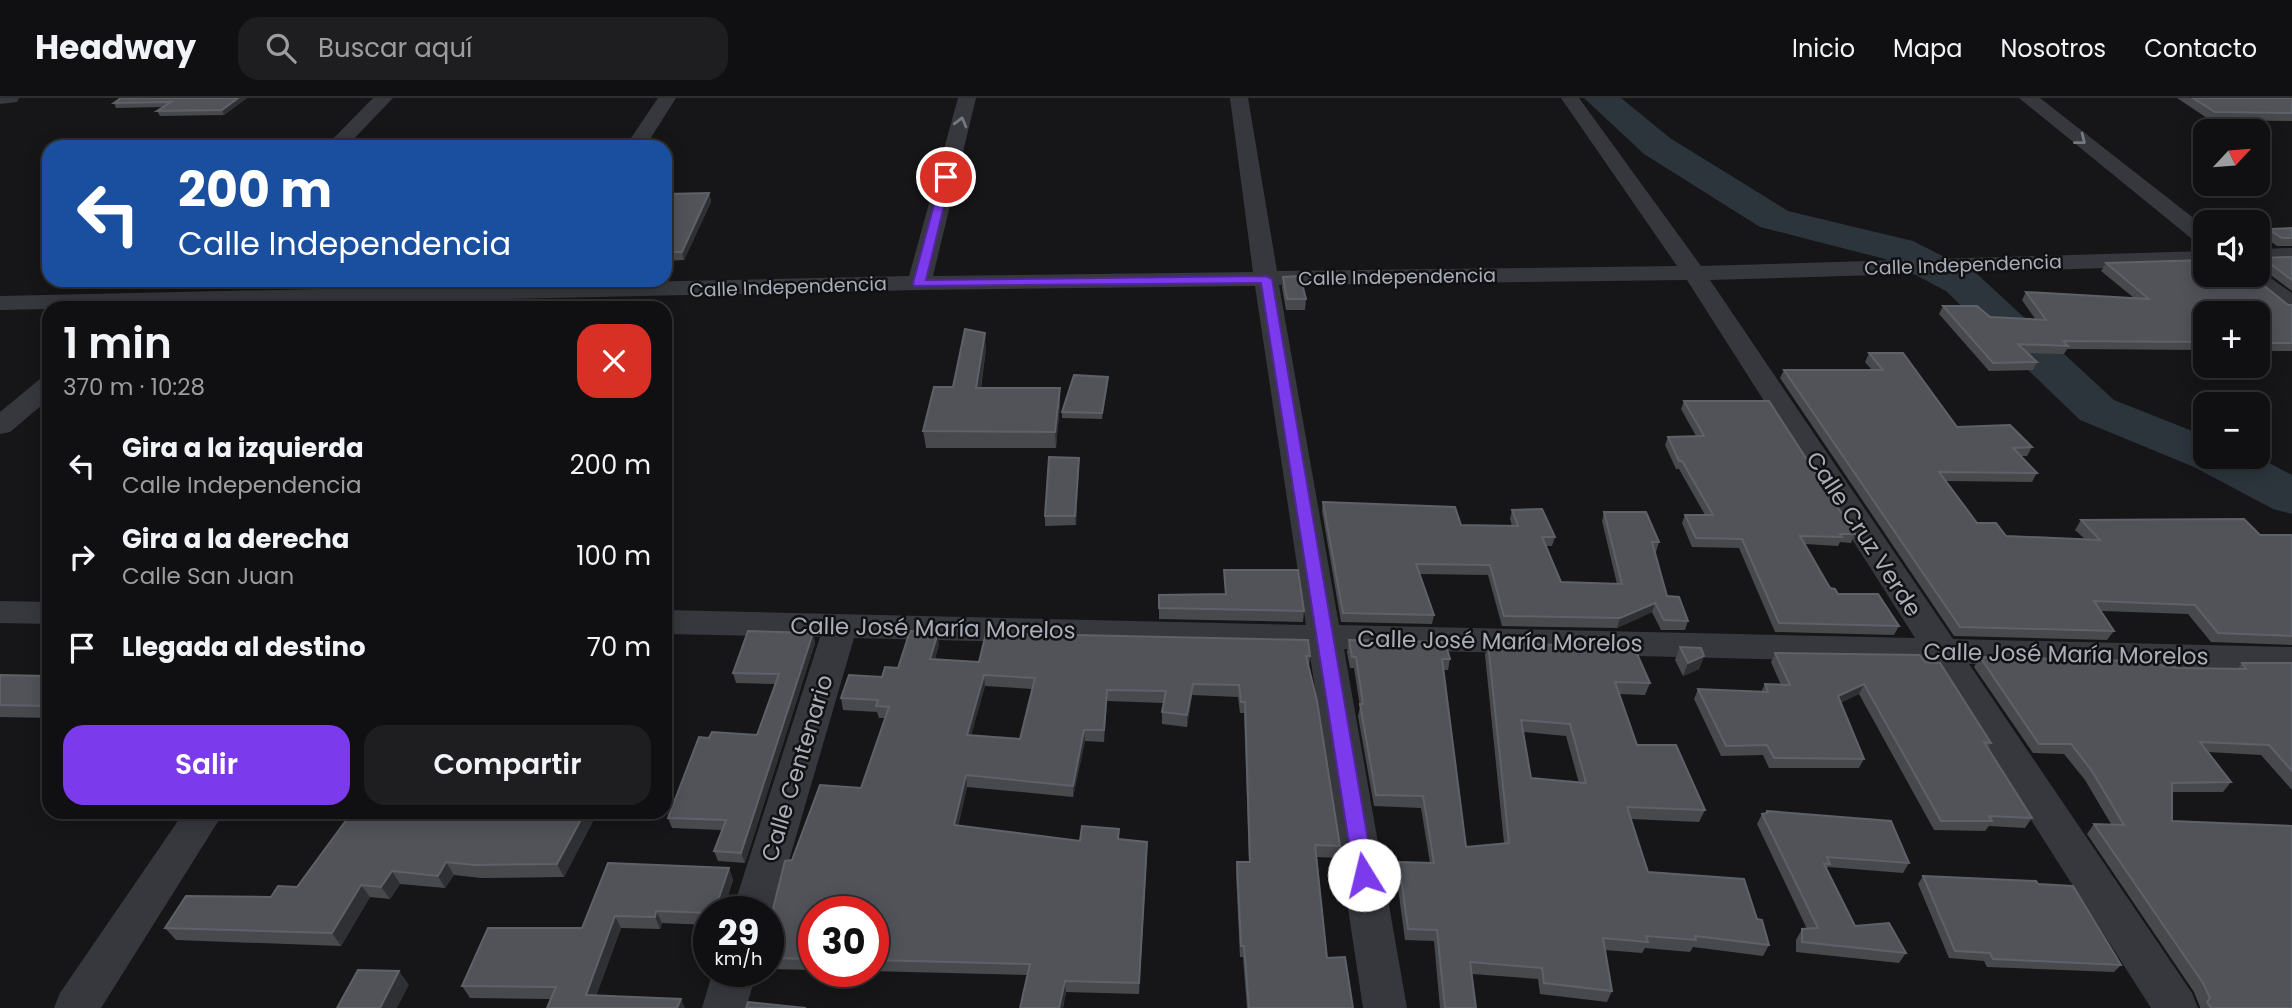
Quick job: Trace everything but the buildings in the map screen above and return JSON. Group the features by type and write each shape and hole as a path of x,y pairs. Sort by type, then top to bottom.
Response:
{"street":[{"path":"0,98 10,98"},
{"path":"342,140 384,98"},
{"path":"640,140 667,98"},
{"path":"919,283 967,98"},
{"path":"1240,98 1266,279 1385,1008"},
{"name":"Calle Cruz Verde","path":"1570,98 1694,273 2176,1008"},
{"path":"2028,98 2193,229"},
{"path":"2270,256 2292,255"},
{"name":"Calle Independencia","path":"267,301 919,283 1694,273 2193,258"},
{"path":"154,301 171,287"},
{"path":"2268,287 2292,305"},
{"name":"Calle Independencia","path":"0,303 42,303"},
{"path":"0,426 42,391"},
{"path":"0,612 42,612"},
{"name":"Calle José María Morelos","path":"672,622 2292,659"},
{"name":"Calle Centenario","path":"758,896 841,625"},
{"path":"76,1008 200,819"},
{"path":"724,1008 730,987"}],"waterway":[{"path":"1601,98 1657,146 1774,219 1899,250 1961,282 2097,410 2193,449"},
{"path":"2242,469 2292,497"}],"route":[{"path":"946,177 919,283 1266,279 1364,875"}]}
